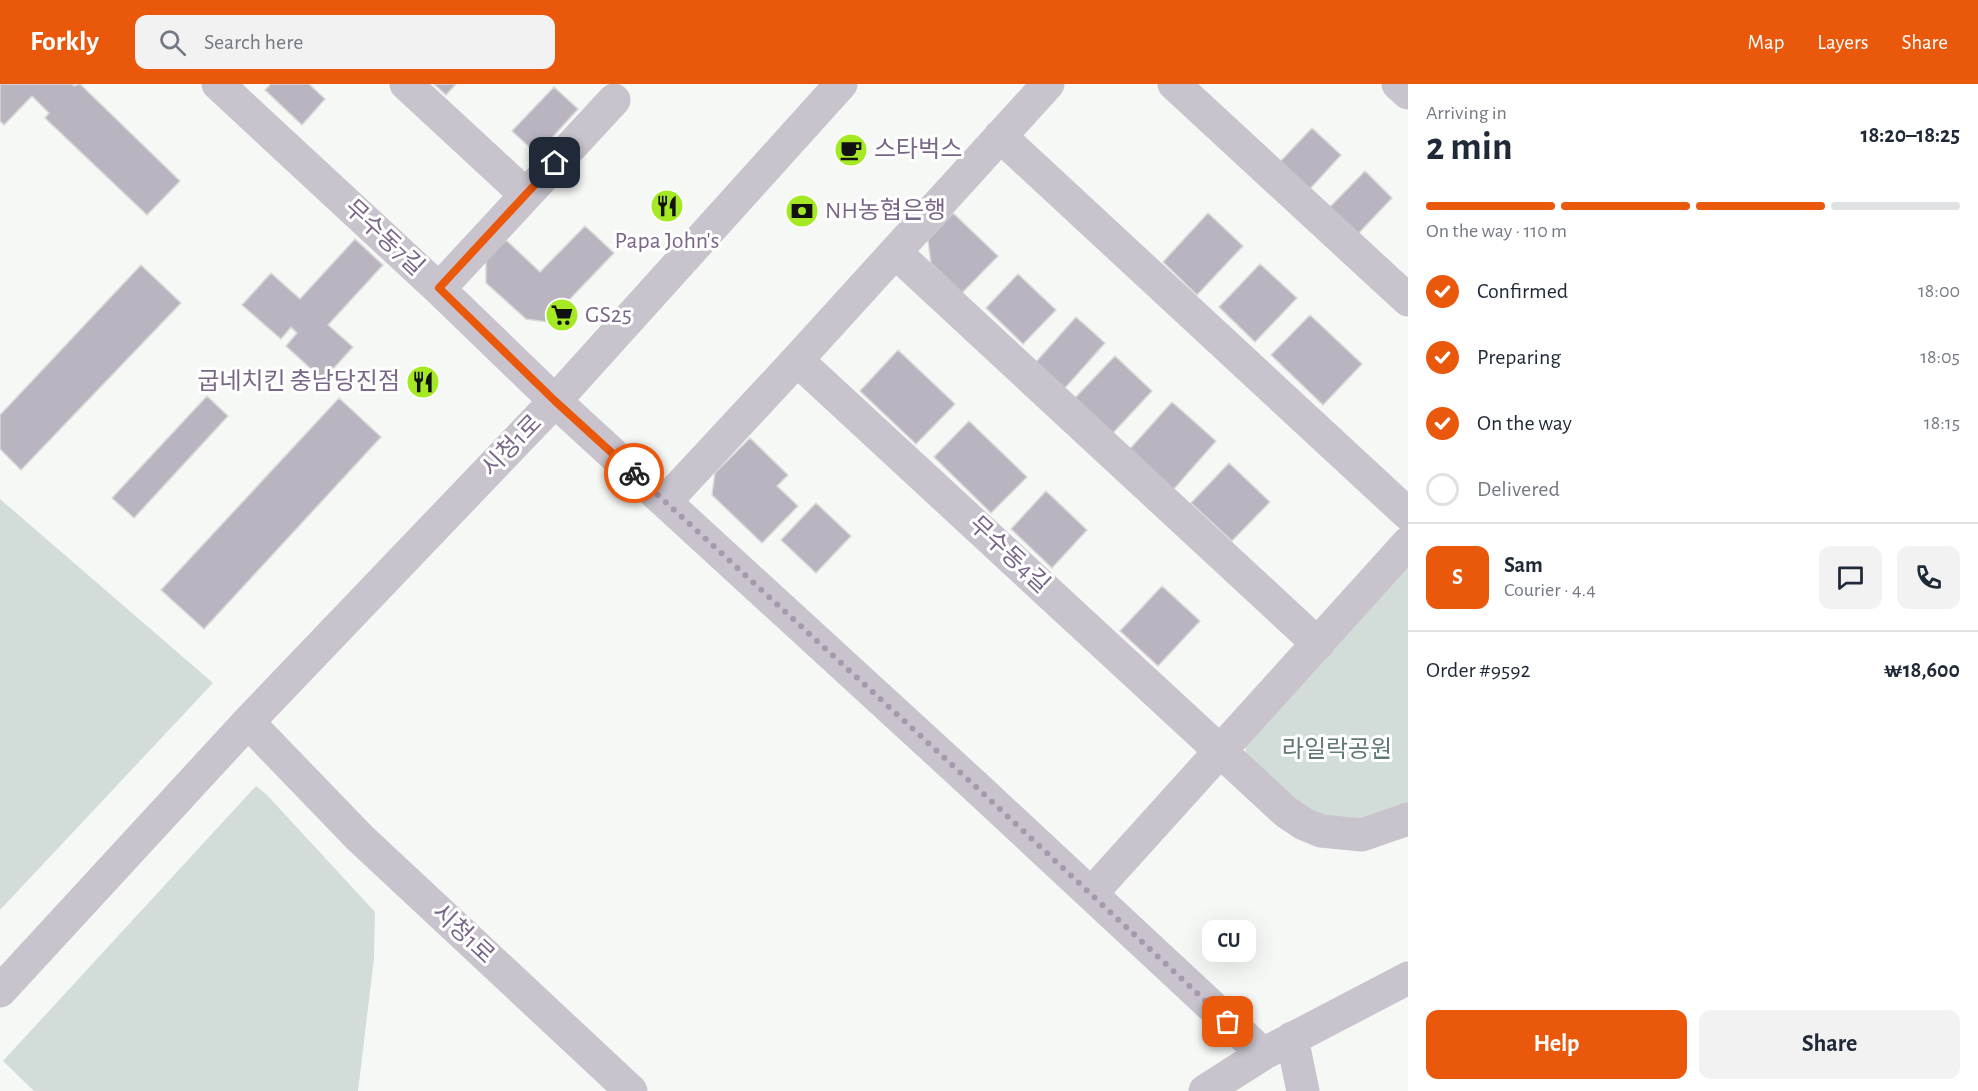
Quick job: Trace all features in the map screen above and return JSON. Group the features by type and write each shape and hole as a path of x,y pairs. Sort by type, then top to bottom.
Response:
{"street":[{"name":"무수동7길","path":"218,84 439,288 555,401 1263,1054"},
{"path":"406,84 526,195"},
{"name":"시청1로","path":"0,991 248,722 555,401 841,84"},
{"path":"665,502 1048,84"},
{"path":"1174,84 1408,300"},
{"path":"1398,84 1408,93"},
{"path":"439,288 614,100"},
{"path":"1000,136 1408,513"},
{"path":"895,252 1318,644"},
{"name":"무수동4길","path":"797,360 1286,812 1304,824 1321,831 1362,835 1408,819"},
{"path":"1090,894 1408,543"},
{"name":"시청1로","path":"248,722 360,838 631,1091"},
{"path":"1205,1091 1263,1054 1408,978"},
{"path":"1292,1038 1303,1091"}],"green space":[{"path":"0,499 213,683 0,910"},
{"name":"라일락공원","path":"1408,566 1408,814 1323,826 1245,757 1246,743"},
{"path":"256,786 267,795 375,912 374,958 358,1091 34,1091 3,1061"}],"building":[{"path":"0,84 72,84 74,86 80,84 180,181 147,215 45,118 49,113 32,96 4,125 0,121"},
{"path":"271,84 309,84 325,99 302,125 265,90"},
{"path":"434,84 456,84 446,95"},
{"path":"554,87 578,109 537,154 512,131"},
{"path":"1312,128 1341,155 1308,191 1278,164"},
{"path":"1365,171 1392,198 1356,236 1328,209"},
{"path":"953,213 998,256 962,293 931,263 928,240"},
{"path":"1208,213 1243,246 1197,295 1163,262"},
{"path":"585,226 614,253 548,322 526,319 486,283 486,261 506,240 540,272"},
{"path":"355,239 383,265 328,325 353,347 323,380 286,346 297,333 291,327 281,339 242,305 271,273 300,299"},
{"path":"1260,264 1297,298 1255,342 1219,307"},
{"path":"141,265 181,303 21,470 0,449 0,415"},
{"path":"1018,274 1056,310 1023,344 986,308"},
{"path":"1310,315 1362,364 1323,405 1271,355"},
{"path":"1076,317 1105,343 1065,388 1036,362"},
{"path":"898,350 955,404 916,444 860,391"},
{"path":"1115,356 1152,391 1112,434 1074,399"},
{"path":"207,396 228,416 134,518 112,498"},
{"path":"339,398 381,437 204,629 161,590"},
{"path":"1172,402 1216,441 1173,490 1129,450"},
{"path":"969,421 1027,477 991,513 934,457"},
{"path":"750,438 788,475 777,486 798,506 762,543 712,495 715,473"},
{"path":"1229,463 1270,502 1232,541 1191,503"},
{"path":"1046,491 1087,530 1052,568 1011,529"},
{"path":"816,503 851,536 816,573 781,540"},
{"path":"1162,586 1200,621 1158,666 1120,631"}],"way so far":[{"path":"634,473 1228,1022"}],"place":[{"name":"스타벅스","path":"851,150"},
{"name":"Papa John's","path":"667,206"},
{"name":"NH농협은행","path":"802,211"},
{"name":"GS25","path":"562,315"},
{"name":"굽네치킨 충남당진점","path":"423,382"},
{"name":"CU","path":"1228,1022"}],"route":[{"path":"555,163 439,288 555,401 634,473"}]}
